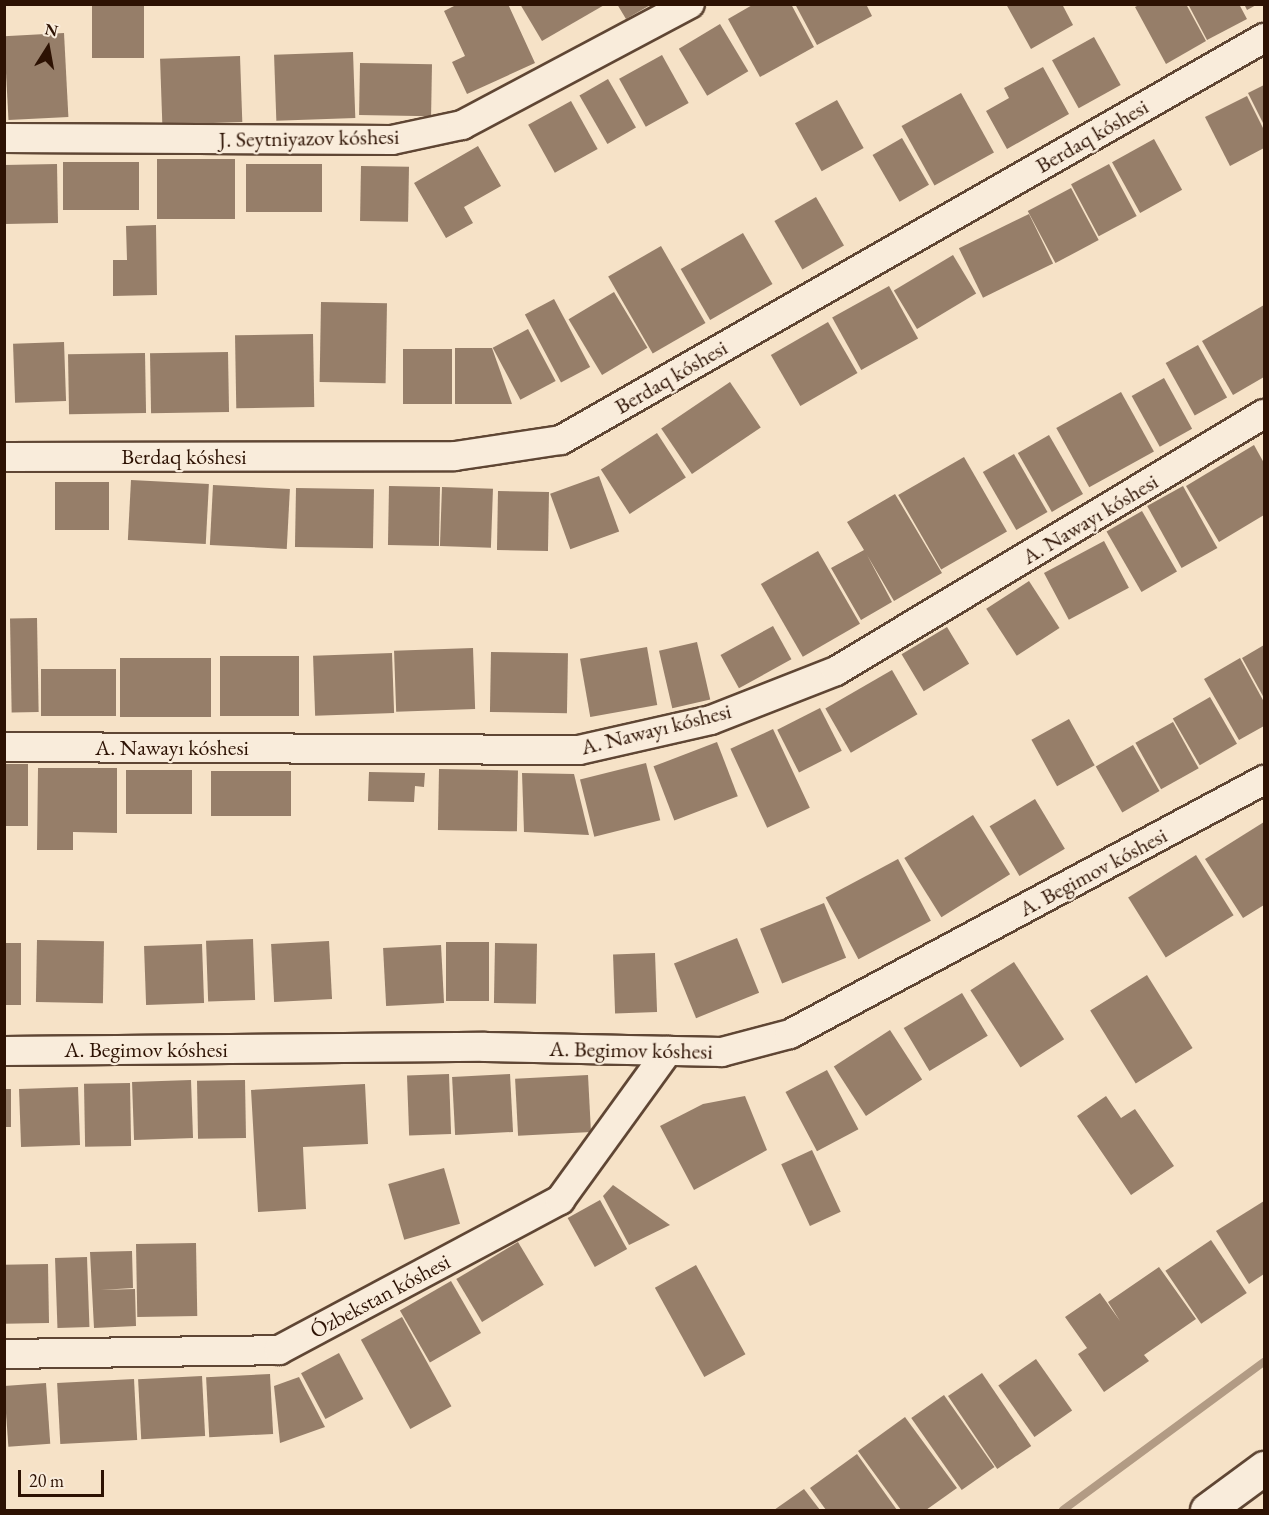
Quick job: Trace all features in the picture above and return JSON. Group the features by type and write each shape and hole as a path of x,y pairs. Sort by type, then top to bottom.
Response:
{"street":[{"name":"J. Seytniyazov kóshesi","path":"4,138 392,140 462,125 690,4"},
{"name":"Berdaq kóshesi","path":"4,457 455,456 561,440 1264,38"},
{"name":"A. Nawayı kóshesi","path":"4,747 579,750 711,720 836,672 1264,414"},
{"name":"A. Begimov kóshesi","path":"4,1051 485,1047 722,1052 790,1034 1264,780"},
{"name":"Ózbekstan kóshesi","path":"4,1354 279,1350 560,1200 668,1051"},
{"path":"1207,1510 1264,1468"}],"building":[{"path":"92,4 144,4 144,58 92,58"},
{"path":"458,4 508,4 535,63 467,94 452,62 465,56 444,11"},
{"path":"520,4 606,4 542,41"},
{"path":"617,4 652,4 626,19"},
{"path":"754,4 791,4 814,47 760,77 728,19"},
{"path":"795,4 866,4 872,16 817,45"},
{"path":"1006,4 1062,4 1073,25 1031,49"},
{"path":"1141,4 1186,4 1206,41 1166,64 1135,7"},
{"path":"1188,4 1239,4 1247,19 1207,40"},
{"path":"1244,4 1258,4 1247,10"},
{"path":"720,24 748,71 707,96 679,49"},
{"path":"64,33 68,117 8,120 4,36"},
{"path":"1094,37 1121,85 1079,108 1052,60"},
{"path":"353,52 355,118 276,121 274,55"},
{"path":"662,55 689,103 646,127 619,79"},
{"path":"240,56 242,122 162,125 160,59"},
{"path":"360,63 432,64 431,116 359,115"},
{"path":"1043,67 1069,114 1007,149 986,111 1009,98 1004,88"},
{"path":"608,79 636,127 607,144 579,96"},
{"path":"1264,85 1264,125 1248,93"},
{"path":"961,93 994,152 934,185 902,126"},
{"path":"1247,96 1264,130 1264,148 1230,166 1205,117"},
{"path":"837,100 864,148 822,171 795,123"},
{"path":"571,101 598,149 555,173 528,125"},
{"path":"902,138 929,185 900,202 873,155"},
{"path":"1154,139 1182,190 1140,213 1112,162"},
{"path":"478,146 501,186 464,207 473,223 446,238 414,183"},
{"path":"157,159 235,159 235,219 157,219"},
{"path":"63,162 139,162 139,210 63,210"},
{"path":"57,164 58,223 5,224 4,165"},
{"path":"246,164 322,164 322,212 246,212"},
{"path":"1109,164 1137,216 1099,236 1071,184"},
{"path":"361,166 409,167 408,222 360,221"},
{"path":"1071,188 1099,240 1055,263 1028,211"},
{"path":"816,197 844,245 802,269 774,221"},
{"path":"1029,214 1053,263 983,298 959,248"},
{"path":"156,225 157,295 113,296 113,260 127,260 126,226"},
{"path":"743,233 772,284 710,320 681,269"},
{"path":"661,246 706,323 653,354 608,276"},
{"path":"953,255 976,294 917,329 894,291"},
{"path":"889,286 918,338 861,370 832,318"},
{"path":"614,292 647,348 602,375 569,319"},
{"path":"554,299 590,367 561,382 525,314"},
{"path":"321,302 387,303 386,383 320,382"},
{"path":"1264,305 1264,377 1233,395 1202,341"},
{"path":"828,322 858,373 800,406 771,355"},
{"path":"528,329 556,381 520,400 493,348"},
{"path":"313,334 314,407 236,408 235,335"},
{"path":"64,342 66,401 15,403 13,344"},
{"path":"1198,345 1227,397 1195,415 1166,363"},
{"path":"455,348 492,348 512,404 455,404"},
{"path":"403,349 452,349 452,404 403,404"},
{"path":"228,352 229,412 151,413 150,353"},
{"path":"145,353 146,413 69,414 68,354"},
{"path":"1164,378 1192,429 1160,447 1132,396"},
{"path":"730,382 761,428 692,474 661,428"},
{"path":"1121,392 1154,451 1089,487 1056,428"},
{"path":"657,433 686,477 630,514 601,469"},
{"path":"1049,435 1083,494 1052,512 1018,453"},
{"path":"1254,445 1264,463 1264,515 1219,542 1186,486"},
{"path":"1014,454 1048,512 1016,530 983,472"},
{"path":"964,457 1007,531 941,569 898,495"},
{"path":"599,476 619,531 570,549 550,494"},
{"path":"131,480 209,484 206,544 128,540"},
{"path":"55,482 109,482 109,530 55,530"},
{"path":"213,485 290,489 287,549 210,545"},
{"path":"389,486 440,487 439,546 388,545"},
{"path":"1183,486 1217,548 1182,568 1147,506"},
{"path":"442,487 493,489 491,548 440,546"},
{"path":"296,488 374,489 373,548 295,547"},
{"path":"498,491 549,492 548,551 497,550"},
{"path":"895,494 942,573 894,601 867,555 892,602 861,620 831,568 864,550 847,522"},
{"path":"1142,511 1177,572 1141,592 1106,532"},
{"path":"1104,541 1129,588 1069,620 1044,573"},
{"path":"818,551 860,624 803,657 761,584"},
{"path":"1029,581 1059,628 1017,656 986,609"},
{"path":"10,618 37,618 39,712 12,712"},
{"path":"773,626 791,659 739,688 721,655"},
{"path":"947,627 969,664 924,691 902,654"},
{"path":"697,642 710,699 672,708 659,651"},
{"path":"1264,645 1264,698 1242,658"},
{"path":"647,647 657,705 590,717 580,659"},
{"path":"473,648 475,709 396,712 394,651"},
{"path":"491,652 568,653 567,713 490,712"},
{"path":"392,653 394,713 315,716 313,656"},
{"path":"220,656 299,656 299,716 220,716"},
{"path":"120,658 211,658 211,717 120,717"},
{"path":"1240,658 1264,702 1264,726 1239,740 1204,679"},
{"path":"41,669 116,669 116,716 41,716"},
{"path":"892,670 918,714 851,753 825,708"},
{"path":"1210,697 1237,744 1200,765 1173,718"},
{"path":"820,708 842,751 799,773 777,730"},
{"path":"1069,719 1095,765 1057,786 1031,740"},
{"path":"1173,722 1199,768 1161,789 1135,743"},
{"path":"773,729 810,808 767,828 730,749"},
{"path":"717,742 738,796 674,821 654,766"},
{"path":"1133,745 1160,791 1122,812 1096,766"},
{"path":"646,763 660,820 594,837 580,779"},
{"path":"4,764 28,764 28,826 4,826"},
{"path":"38,768 117,768 117,833 73,832 73,850 37,850"},
{"path":"439,769 518,770 517,831 438,830"},
{"path":"126,770 192,770 192,814 126,814"},
{"path":"211,771 291,771 291,816 211,816"},
{"path":"369,772 425,773 424,787 415,786 414,802 368,801"},
{"path":"522,773 574,774 589,835 524,832"},
{"path":"1035,799 1065,849 1019,876 990,826"},
{"path":"973,815 1010,874 941,917 904,858"},
{"path":"1264,822 1264,905 1243,918 1205,859"},
{"path":"1196,855 1234,915 1166,958 1128,897"},
{"path":"898,859 931,921 858,959 826,897"},
{"path":"824,903 846,958 782,984 760,929"},
{"path":"737,938 759,993 696,1018 674,963"},
{"path":"253,939 255,1000 208,1002 206,941"},
{"path":"37,940 104,941 103,1003 36,1002"},
{"path":"329,941 332,999 274,1002 271,944"},
{"path":"446,942 489,942 489,1001 446,1001"},
{"path":"4,943 21,943 21,1005 4,1005"},
{"path":"495,943 537,944 536,1004 494,1003"},
{"path":"202,944 204,1003 146,1005 144,946"},
{"path":"441,945 444,1003 386,1006 383,948"},
{"path":"655,953 657,1012 615,1013 613,954"},
{"path":"1014,962 1064,1039 1020,1067 970,990"},
{"path":"1147,975 1193,1048 1136,1083 1090,1011"},
{"path":"962,993 988,1036 929,1071 904,1028"},
{"path":"890,1030 922,1079 866,1116 834,1066"},
{"path":"827,1070 858,1129 817,1151 786,1092"},
{"path":"449,1074 451,1134 409,1135 407,1075"},
{"path":"510,1074 513,1132 455,1135 452,1077"},
{"path":"588,1075 591,1132 518,1136 515,1079"},
{"path":"191,1080 193,1138 134,1140 132,1082"},
{"path":"245,1080 246,1138 198,1139 197,1081"},
{"path":"130,1083 131,1146 85,1147 84,1084"},
{"path":"365,1084 368,1144 303,1147 306,1209 258,1212 251,1090"},
{"path":"78,1087 80,1145 21,1147 19,1089"},
{"path":"4,1089 11,1089 11,1127 4,1127"},
{"path":"745,1096 767,1150 694,1190 660,1126 703,1104"},
{"path":"1106,1096 1121,1118 1135,1109 1174,1166 1131,1195 1077,1116"},
{"path":"812,1150 841,1212 810,1226 781,1164"},
{"path":"444,1168 460,1224 404,1240 388,1184"},
{"path":"613,1185 670,1225 629,1245 603,1196"},
{"path":"600,1200 627,1249 595,1267 568,1218"},
{"path":"1264,1201 1264,1274 1249,1284 1216,1231"},
{"path":"1211,1240 1247,1293 1201,1324 1165,1271"},
{"path":"518,1242 544,1285 482,1322 456,1279"},
{"path":"196,1243 197,1316 137,1317 136,1244"},
{"path":"132,1251 133,1288 101,1290 135,1289 136,1326 94,1328 90,1252"},
{"path":"87,1257 89,1327 57,1328 55,1258"},
{"path":"48,1264 49,1323 5,1324 4,1265"},
{"path":"696,1265 745,1354 704,1377 655,1288"},
{"path":"1159,1267 1196,1319 1144,1355 1149,1361 1104,1392 1078,1354 1087,1348 1065,1317 1100,1293 1120,1321 1108,1302"},
{"path":"451,1281 481,1333 430,1362 400,1310"},
{"path":"402,1317 451,1406 410,1429 361,1340"},
{"path":"339,1353 363,1399 325,1419 301,1373"},
{"path":"1036,1359 1072,1411 1034,1437 998,1385"},
{"path":"982,1373 1031,1446 997,1469 948,1396"},
{"path":"270,1374 273,1434 209,1437 206,1377"},
{"path":"202,1376 205,1436 141,1439 138,1379"},
{"path":"299,1377 325,1427 280,1443 274,1386"},
{"path":"134,1379 137,1440 60,1444 57,1383"},
{"path":"46,1383 50,1444 8,1447 4,1386"},
{"path":"944,1395 994,1467 962,1490 911,1418"},
{"path":"905,1417 957,1488 926,1510 901,1510 858,1451"},
{"path":"857,1454 897,1510 826,1510 810,1488"},
{"path":"804,1489 820,1510 774,1510"}],"waterway":[{"path":"1063,1510 1264,1362"}]}
